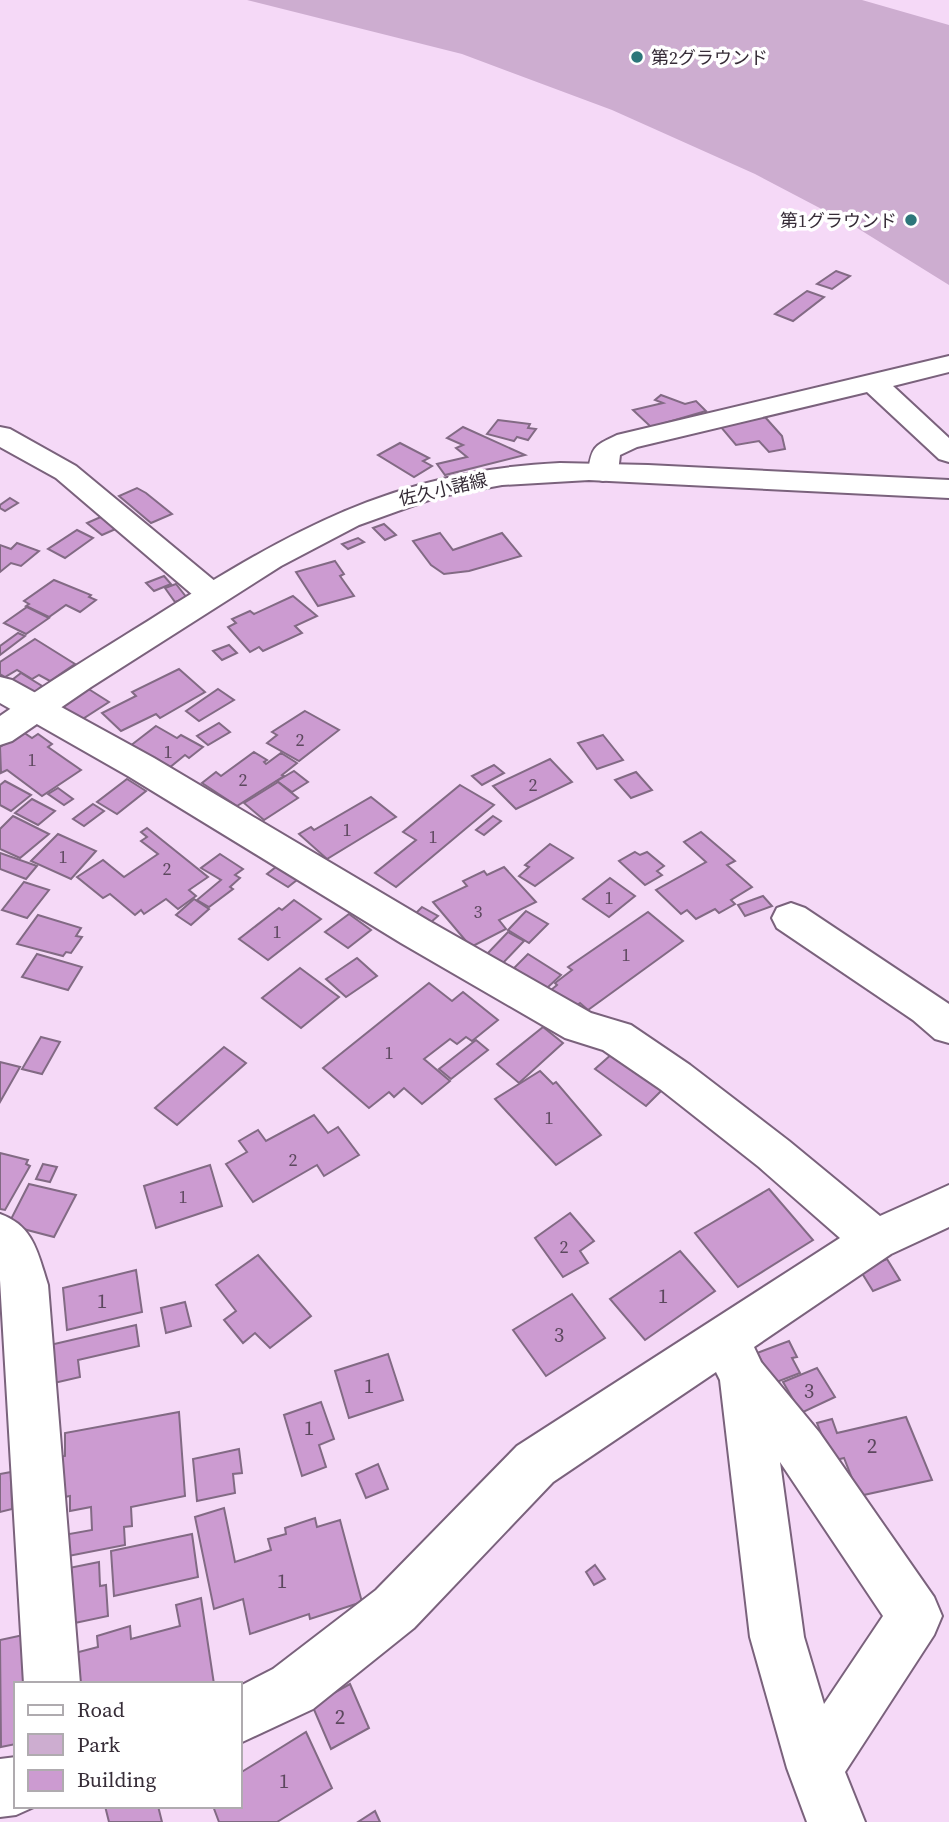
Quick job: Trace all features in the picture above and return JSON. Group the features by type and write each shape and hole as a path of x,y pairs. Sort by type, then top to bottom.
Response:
{"street":[{"path":"603,472 606,451 626,441 949,365"},
{"path":"876,384 949,453"},
{"path":"0,435 66,472 211,594"},
{"name":"佐久小諸線","path":"0,733 35,707 211,594 322,530 351,516 421,491 506,475 603,472 949,489"},
{"path":"0,688 579,1027 615,1037 675,1077 774,1154 875,1240"},
{"path":"791,918 927,1009 949,1027"},
{"path":"242,1714 293,1689 395,1608 535,1464 735,1359 875,1240 949,1205"},
{"path":"0,1234 14,1252 25,1285 52,1682"},
{"path":"735,1359 777,1637 815,1768 836,1822"},
{"path":"735,1359 801,1449 915,1616 815,1768"}],"green space":[{"path":"247,0 862,0 949,25 949,285 854,226 755,174 612,110 462,54"}],"building":[{"path":"836,271 850,276 832,289 817,284"},
{"path":"807,291 824,297 793,321 775,314"},
{"path":"661,395 685,404 696,401 706,411 651,427 633,410 663,403 655,400"},
{"path":"765,417 782,436 785,449 769,452 759,441 736,445 720,426"},
{"path":"498,420 530,424 528,428 536,429 528,440 517,437 514,441 487,434"},
{"path":"463,427 525,455 445,475 437,464 467,457 456,448 463,445 447,438"},
{"path":"400,443 429,458 423,461 432,466 414,477 378,455"},
{"path":"137,488 172,514 151,523 119,496"},
{"path":"10,498 18,503 5,511 0,508 0,505"},
{"path":"103,516 118,528 102,535 87,523"},
{"path":"384,524 396,535 385,540 373,528"},
{"path":"77,530 93,538 65,558 48,549"},
{"path":"440,533 453,550 502,533 521,556 469,571 444,574 431,565 413,541"},
{"path":"358,538 364,542 348,549 342,544"},
{"path":"17,543 39,551 21,566 11,563 0,572 0,545 11,549"},
{"path":"335,561 344,574 340,576 354,596 318,606 296,572"},
{"path":"164,576 171,584 154,591 146,583"},
{"path":"54,580 91,595 89,597 96,600 80,612 66,605 49,617 26,606 29,604 24,601"},
{"path":"176,584 187,598 175,602 165,588"},
{"path":"293,596 317,616 295,626 302,633 263,651 259,647 250,652 228,627 236,623 232,619 250,611 254,614"},
{"path":"27,607 49,618 26,634 4,623"},
{"path":"18,633 25,636 0,655 0,646"},
{"path":"35,639 75,664 50,681 39,675 32,679 17,670 5,677 0,674 0,662"},
{"path":"229,645 237,653 222,660 213,651"},
{"path":"179,669 205,692 160,718 156,714 121,731 102,713 136,696 132,692"},
{"path":"21,673 42,686 34,693 12,680"},
{"path":"87,688 109,702 81,720 59,706"},
{"path":"218,689 234,700 199,721 186,711"},
{"path":"305,711 339,730 299,761 267,743 277,735 272,732"},
{"path":"219,723 230,732 208,745 197,736"},
{"path":"156,726 177,738 181,735 203,747 189,758 185,755 169,768 130,746"},
{"path":"23,732 32,738 38,734 52,744 48,747 81,770 42,796 7,770 1,773 0,747"},
{"path":"603,735 623,760 597,769 578,743"},
{"path":"254,752 267,760 264,762 266,764 281,753 297,763 282,775 284,776 237,806 202,783 216,772 221,776"},
{"path":"550,759 572,782 516,809 493,786"},
{"path":"494,765 504,773 482,785 472,776"},
{"path":"294,771 308,782 292,792 277,781"},
{"path":"636,772 652,790 631,798 615,780"},
{"path":"127,779 146,791 117,814 97,802"},
{"path":"5,781 31,795 11,811 0,805 0,785"},
{"path":"278,782 298,798 264,820 244,803"},
{"path":"460,785 494,805 396,887 375,873 416,840 403,832"},
{"path":"58,788 73,799 64,805 48,794"},
{"path":"371,797 396,817 327,859 299,834 311,827 314,830"},
{"path":"32,799 55,811 38,825 15,813"},
{"path":"93,804 104,811 84,826 73,819"},
{"path":"13,816 49,834 20,858 0,849 0,829"},
{"path":"493,816 501,821 484,835 476,830"},
{"path":"147,828 208,877 189,890 196,896 178,909 166,899 144,914 141,910 135,915 110,894 103,898 77,877 103,860 124,877 158,854 141,841 147,837 141,832"},
{"path":"701,832 735,861 727,865 752,887 731,900 735,904 719,913 715,909 696,919 687,910 681,914 656,890 706,862 684,842"},
{"path":"58,834 96,851 71,879 31,861"},
{"path":"550,844 573,858 535,886 519,876 529,867 525,865"},
{"path":"635,852 640,855 647,852 664,866 657,871 662,875 645,885 619,861"},
{"path":"0,853 37,866 26,879 0,869"},
{"path":"220,854 243,869 235,875 240,878 230,887 233,889 209,907 197,900 221,880 201,868"},
{"path":"281,863 302,876 288,887 267,874"},
{"path":"504,867 536,902 499,920 506,929 471,947 433,902 467,886 463,881 484,871 487,875"},
{"path":"610,878 635,896 609,917 583,899"},
{"path":"24,882 49,890 27,918 2,910"},
{"path":"763,896 772,906 745,916 738,905"},
{"path":"194,899 209,909 191,925 176,915"},
{"path":"294,900 321,919 268,960 239,939 279,908 282,910"},
{"path":"422,907 438,916 430,923 415,914"},
{"path":"526,911 548,924 529,943 508,930"},
{"path":"648,912 683,941 588,1010 580,1003 575,1007 550,991 557,985 555,983 572,970 568,967"},
{"path":"349,914 371,930 348,948 325,932"},
{"path":"38,915 81,928 76,936 82,937 71,953 66,952 63,956 17,944"},
{"path":"508,932 524,941 502,964 486,955"},
{"path":"37,954 82,967 68,990 22,977"},
{"path":"528,954 561,975 546,989 514,968"},
{"path":"357,958 377,976 346,997 326,979"},
{"path":"300,968 339,997 301,1028 262,998"},
{"path":"429,983 452,1001 463,992 498,1020 472,1041 466,1037 457,1044 450,1039 424,1059 450,1081 422,1104 404,1088 394,1097 389,1092 369,1108 323,1068"},
{"path":"543,1027 563,1043 519,1083 497,1064"},
{"path":"41,1037 60,1042 42,1074 22,1069"},
{"path":"476,1040 488,1050 451,1079 439,1069"},
{"path":"224,1047 246,1063 177,1125 155,1108"},
{"path":"613,1053 663,1089 646,1106 595,1069"},
{"path":"0,1062 20,1067 0,1102"},
{"path":"540,1071 553,1084 556,1082 601,1135 556,1165 495,1099"},
{"path":"314,1115 328,1133 338,1127 359,1155 324,1176 317,1165 253,1202 226,1164 247,1152 239,1141 258,1130 266,1141"},
{"path":"0,1153 28,1160 26,1164 30,1166 5,1210 0,1209"},
{"path":"43,1164 57,1167 50,1182 36,1179"},
{"path":"210,1165 222,1206 156,1228 144,1186"},
{"path":"29,1184 76,1195 54,1237 8,1225"},
{"path":"769,1189 813,1240 738,1287 695,1233"},
{"path":"570,1213 594,1241 580,1251 588,1263 563,1277 535,1238"},
{"path":"680,1251 715,1291 645,1340 610,1299"},
{"path":"258,1255 311,1316 270,1348 255,1333 243,1343 224,1320 236,1311 216,1285"},
{"path":"887,1259 900,1280 873,1291 860,1270"},
{"path":"136,1270 142,1312 67,1330 63,1288"},
{"path":"572,1294 605,1338 546,1376 513,1330"},
{"path":"185,1302 191,1326 166,1333 161,1308"},
{"path":"136,1325 139,1346 78,1360 80,1377 41,1386 37,1348"},
{"path":"789,1341 797,1357 792,1358 800,1373 774,1383 757,1353"},
{"path":"388,1354 403,1400 349,1418 335,1371"},
{"path":"817,1368 835,1397 801,1413 783,1382"},
{"path":"321,1402 334,1439 319,1445 326,1467 302,1476 284,1415"},
{"path":"179,1412 185,1496 131,1507 132,1526 124,1527 125,1545 58,1558 58,1536 92,1530 91,1507 70,1511 70,1496 54,1499 53,1458 65,1456 65,1433"},
{"path":"906,1417 932,1480 859,1496 844,1458 832,1461 817,1423 832,1419 837,1433"},
{"path":"239,1449 242,1473 233,1474 235,1493 197,1501 193,1459"},
{"path":"378,1464 388,1489 366,1498 356,1474"},
{"path":"11,1472 12,1509 0,1512 0,1474"},
{"path":"224,1508 235,1562 271,1550 268,1539 286,1534 285,1528 315,1518 317,1527 340,1520 362,1602 310,1619 309,1614 250,1634 243,1599 214,1609 195,1517"},
{"path":"192,1534 198,1577 114,1596 111,1551"},
{"path":"99,1562 100,1586 106,1585 108,1616 56,1627 54,1571"},
{"path":"595,1565 605,1579 594,1585 586,1572"},
{"path":"201,1598 214,1682 74,1682 71,1654 98,1647 97,1636 130,1626 131,1639 180,1626 176,1605"},
{"path":"28,1634 28,1682 14,1682 14,1744 1,1747 0,1640"},
{"path":"350,1684 369,1728 331,1749 312,1705"},
{"path":"306,1732 332,1788 277,1822 219,1822 214,1808 242,1808 242,1772"},
{"path":"106,1808 158,1808 162,1822 109,1822"},
{"path":"375,1811 380,1822 358,1822"}],"place":[{"name":"第2グラウンド","path":"637,57"},
{"name":"第1グラウンド","path":"911,220"}]}
